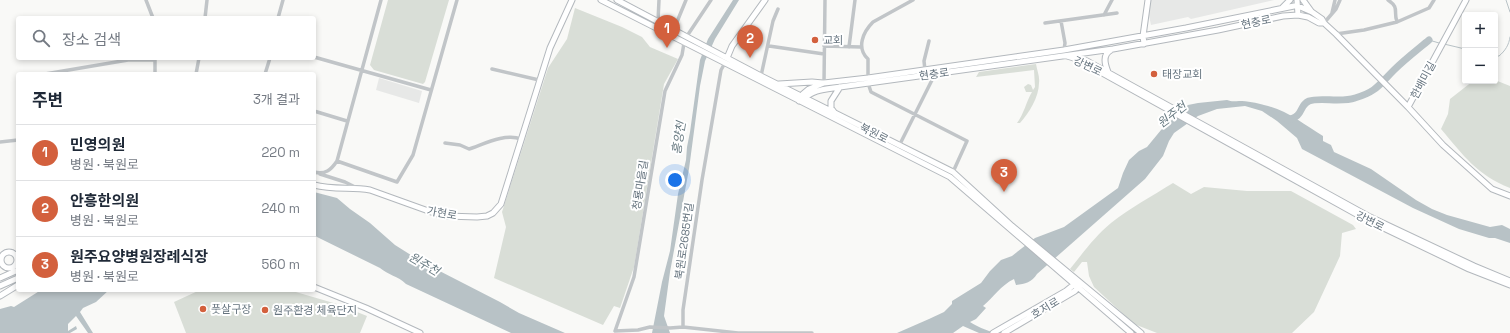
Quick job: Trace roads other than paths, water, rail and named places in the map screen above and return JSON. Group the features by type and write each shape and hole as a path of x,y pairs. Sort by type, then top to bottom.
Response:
{"street":[{"path":"146,0 152,16"},
{"path":"205,16 207,0"},
{"path":"279,16 283,0"},
{"path":"319,174 330,170 336,160 381,0"},
{"path":"336,160 398,182 412,155 457,0"},
{"name":"가현로","path":"316,185 336,189 358,188 370,190 434,214 446,216 487,216 494,213 501,204 539,80 550,48 568,8 570,0"},
{"path":"601,0 684,43"},
{"path":"617,0 630,3 658,21 687,36 712,0"},
{"path":"658,21 659,0"},
{"path":"674,29 686,0"},
{"path":"723,62 732,46 765,0"},
{"path":"779,84 806,82 824,83 825,0"},
{"path":"849,47 855,0"},
{"path":"913,0 873,22 868,27 864,35 861,47 863,54 868,59 868,80 870,90 871,92 967,141 952,172"},
{"path":"1104,15 1112,0"},
{"path":"1144,44 1143,36 1148,0"},
{"path":"1281,8 1290,0"},
{"path":"1298,0 1298,15"},
{"path":"1303,0 1312,12"},
{"path":"1332,13 1335,0"},
{"path":"1324,23 1336,9 1340,0"},
{"path":"1388,0 1394,4 1397,10 1395,17 1397,22"},
{"path":"1336,34 1364,30 1397,22 1429,8 1434,0"},
{"name":"한배미길","path":"1408,107 1466,0"},
{"name":"현충로","path":"802,99 809,89 824,83 926,76 1066,52 1281,8 1298,6 1322,18 1324,23 1408,107"},
{"path":"762,76 773,21 778,9"},
{"path":"1045,23 1117,13"},
{"name":"현충로","path":"802,99 814,92 868,80 925,70 1066,52 1144,44 1283,16 1298,15 1308,17 1319,23 1324,23"},
{"path":"1061,21 1066,52"},
{"path":"1186,28 1188,35"},
{"name":"북원로","path":"687,36 950,177 1011,227"},
{"name":"현충로","path":"925,70 924,61 929,41"},
{"name":"북원로","path":"684,43 835,113 952,172 1011,227"},
{"name":"청룡마을길","path":"683,327 670,328 650,326 638,330 615,331 634,277 665,91 682,55 684,43"},
{"path":"769,46 824,54"},
{"path":"824,46 861,47"},
{"path":"1108,72 1104,60 1105,55 1108,52 1123,47"},
{"name":"강변로","path":"1066,52 1108,72 1155,100"},
{"name":"강변로","path":"1077,57 1155,100"},
{"path":"316,58 431,90"},
{"path":"57,72 128,60"},
{"path":"155,60 155,72"},
{"path":"196,72 199,60"},
{"path":"266,72 269,60"},
{"name":"북원로2685번길","path":"683,327 683,310 702,180 723,62"},
{"path":"492,69 539,80"},
{"path":"925,70 926,76"},
{"path":"899,146 935,74"},
{"path":"835,113 831,108 831,105 833,98 840,87"},
{"path":"1155,100 1237,146"},
{"path":"1408,107 1443,145 1464,165 1492,189 1510,196"},
{"path":"316,112 348,121"},
{"path":"445,143 460,145 469,149 506,138 516,137 521,139"},
{"path":"0,142 16,140"},
{"name":"강변로","path":"1237,146 1370,217 1474,266 1510,281"},
{"name":"강변로","path":"1237,146 1367,220 1469,268 1510,285"},
{"path":"316,173 346,182 358,188"},
{"path":"1011,227 1066,275 1141,333"},
{"path":"16,252 6,253 2,256 1,263 6,267 10,267 16,263"},
{"path":"6,253 16,258"},
{"path":"0,278 16,271"},
{"path":"1056,299 1068,286 1066,275"},
{"path":"0,286 16,279"},
{"path":"1078,284 1090,298 1131,333"},
{"name":"호저로","path":"1009,327 1078,284"},
{"path":"0,296 16,286"},
{"path":"316,288 366,308 420,333"},
{"path":"1056,299 1078,294 1085,295 1090,298"},
{"path":"683,327 738,332 812,333"},
{"path":"993,333 1009,327"},
{"path":"1004,333 1009,327"}],"water":[{"path":"733,0 739,0 715,39 705,61 700,86 689,169 670,272 664,316 670,333 652,333 670,251 678,194 686,160 700,60 708,39"},
{"path":"1227,100 1245,101 1272,107 1288,114 1323,136 1323,141 1331,145 1334,152 1371,169 1416,200 1432,209 1447,215 1490,227 1502,225 1510,229 1510,243 1459,229 1413,208 1302,149 1297,138 1277,121 1262,111 1245,106 1217,109 1198,116 1174,133 1163,156 1145,179 1037,274 1031,281 1016,285 1014,279 1001,288 983,306 986,308 976,319 970,322 994,333 979,333 963,326 953,333 897,333 944,312 952,304 952,301 981,283 1001,260 1012,256 1035,238 1064,227 1118,188 1129,160 1139,151 1147,147 1161,130 1188,105"},
{"name":"원주천","path":"316,193 337,198 370,223 395,245 422,262 519,313 565,333 511,333 406,284 380,268 317,237"},
{"path":"38,292 107,292 96,302 83,308 80,312 93,333 88,333 76,316 68,324 68,331 76,326 77,329 70,333 0,333 0,309 11,306 14,307"}],"waterway":[{"path":"1506,0 1510,12"},
{"path":"1498,56 1505,50 1509,43 1510,37"},
{"path":"1429,40 1439,43"},
{"path":"1287,120 1299,114 1303,106 1309,101 1349,99 1368,93 1377,87 1402,62 1429,40"},
{"path":"1444,44 1462,48"}],"place":[{"name":"교회","path":"815,40"},
{"name":"민영의원","path":"667,48"},
{"name":"안흥한의원","path":"750,58"},
{"name":"태장교회","path":"1154,74"},
{"name":"원주요양병원장례식장","path":"1004,192"},
{"name":"풋살구장","path":"203,309"},
{"name":"원주환경 체육단지","path":"265,310"}],"water label":[{"name":"흥양천","path":"679,138"}]}
